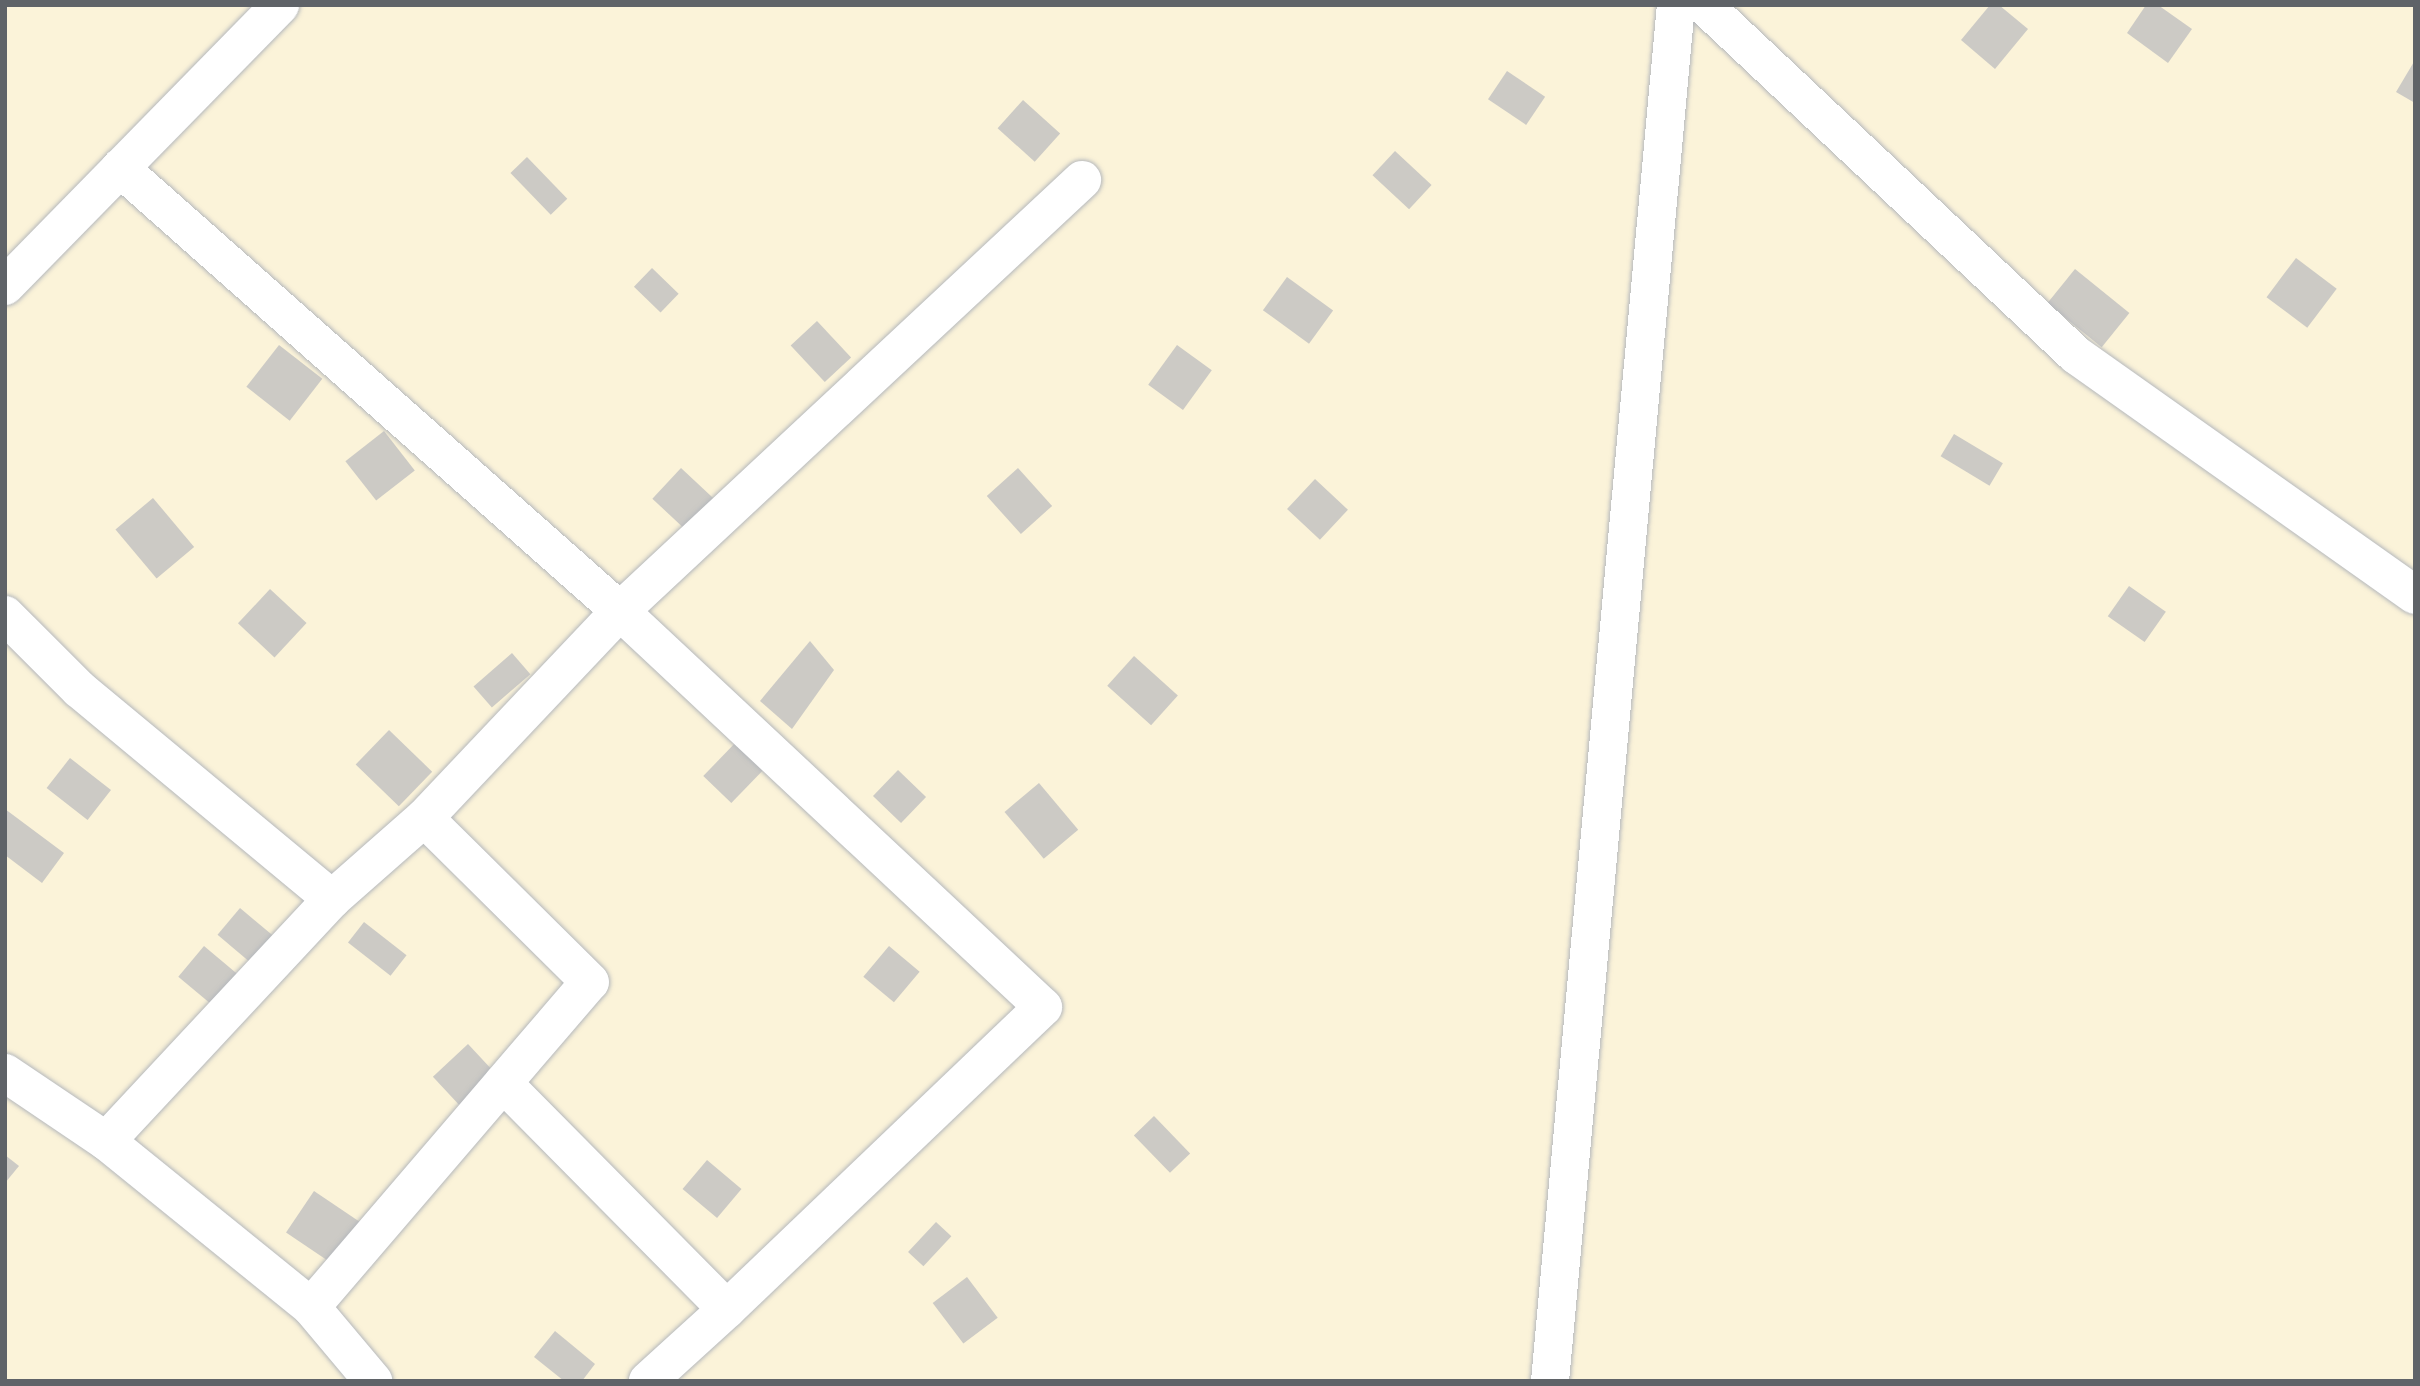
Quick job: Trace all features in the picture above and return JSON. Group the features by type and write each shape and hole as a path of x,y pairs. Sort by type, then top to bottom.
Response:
{"street":[{"path":"5,286 279,5"},
{"path":"1550,1381 1676,5"},
{"path":"1704,5 2076,355 2415,595"},
{"path":"120,169 620,611 1043,1007 648,1381"},
{"path":"106,1141 332,899 424,818 620,611 1082,180"},
{"path":"5,615 79,689 332,899"},
{"path":"311,1307 590,982 424,818"},
{"path":"5,1073 106,1141 311,1307 373,1381"},
{"path":"503,1083 727,1309"}],"sand":[{"path":"5,5 2415,5 2415,1381 5,1381"}],"building":[{"path":"1990,5 1999,5 2028,29 1995,69 1961,40"},
{"path":"2146,5 2158,5 2192,29 2168,63 2127,33"},
{"path":"2415,60 2415,103 2396,92"},
{"path":"1507,71 1545,97 1526,125 1488,99"},
{"path":"1023,100 1060,133 1035,162 998,128"},
{"path":"1395,151 1432,185 1409,209 1372,175"},
{"path":"527,157 567,199 551,215 510,173"},
{"path":"2296,258 2337,289 2307,328 2267,297"},
{"path":"652,268 679,294 661,312 634,287"},
{"path":"2075,269 2129,313 2102,347 2047,303"},
{"path":"1287,277 1333,311 1309,344 1263,310"},
{"path":"817,321 851,358 825,382 791,346"},
{"path":"279,345 322,379 290,421 246,387"},
{"path":"1177,345 1212,370 1183,410 1148,385"},
{"path":"384,431 415,470 376,501 345,461"},
{"path":"1954,434 2003,463 1989,486 1941,456"},
{"path":"681,468 714,499 685,529 652,499"},
{"path":"1018,468 1052,506 1021,534 987,496"},
{"path":"1315,479 1348,510 1320,540 1287,509"},
{"path":"153,498 194,547 157,579 115,529"},
{"path":"2129,586 2166,612 2145,642 2108,616"},
{"path":"270,589 307,623 275,657 238,623"},
{"path":"810,641 834,670 792,729 760,701"},
{"path":"512,653 530,674 492,708 474,686"},
{"path":"1134,656 1178,695 1151,725 1107,686"},
{"path":"389,730 432,772 399,806 356,765"},
{"path":"738,740 766,767 731,803 703,776"},
{"path":"70,758 111,790 88,820 47,788"},
{"path":"898,770 926,797 901,823 873,796"},
{"path":"1039,783 1078,830 1044,859 1005,812"},
{"path":"5,809 64,853 42,883 5,855"},
{"path":"240,908 277,939 254,966 218,935"},
{"path":"364,922 407,955 391,976 348,942"},
{"path":"204,946 240,976 214,1007 178,977"},
{"path":"889,946 920,972 894,1002 863,977"},
{"path":"468,1044 497,1075 462,1107 433,1077"},
{"path":"1154,1116 1190,1153 1170,1173 1134,1135"},
{"path":"5,1155 19,1166 5,1183"},
{"path":"707,1160 741,1189 717,1218 683,1189"},
{"path":"314,1191 363,1224 335,1265 286,1232"},
{"path":"936,1222 951,1236 923,1266 908,1252"},
{"path":"967,1277 998,1318 963,1344 933,1303"},
{"path":"555,1331 595,1364 582,1381 564,1381 534,1357"}]}
